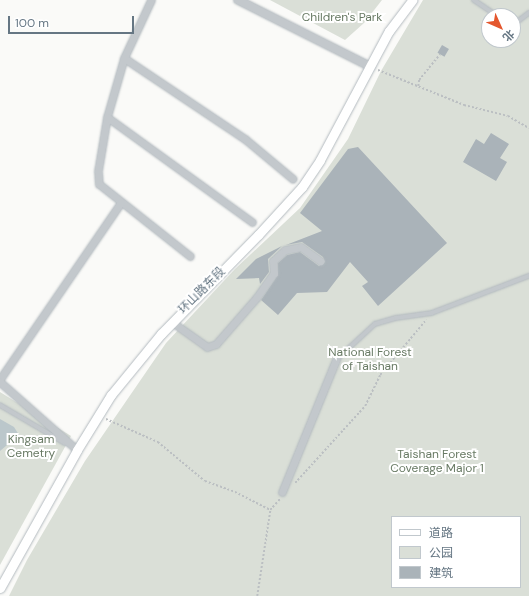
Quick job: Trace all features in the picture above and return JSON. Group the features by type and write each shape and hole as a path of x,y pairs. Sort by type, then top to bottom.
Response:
{"main road":[{"name":"环山路东段","path":"0,588 77,450 111,395 172,322 258,235 302,187 320,160 389,31 412,0"}],"street":[{"path":"151,0 124,58 107,117 98,171 99,184 190,256"},
{"path":"238,0 371,67"},
{"path":"124,58 245,139 293,179"},
{"path":"107,117 252,222"},
{"path":"0,379 121,202"},
{"path":"172,322 208,346 216,344 257,296 274,273 273,261 285,250 301,248 320,261"},
{"path":"282,492 336,360"},
{"path":"0,382 77,450"}],"lane":[{"path":"474,0 486,8"},
{"path":"336,360 375,324 396,318 432,313 529,276"},
{"path":"0,405 77,450"}],"path":[{"path":"418,86 419,80 440,54"},
{"path":"371,67 464,105 508,116 529,128"},
{"path":"257,596 270,510"}],"green space":[{"name":"Children's Park","path":"270,0 382,0 364,23 345,40"},
{"name":"National Forest of Taishan","path":"423,0 529,0 529,596 9,596 27,560 85,461 166,343 235,269 300,208 348,139 381,71"},
{"name":"Kingsam Cemetry","path":"0,392 71,436 0,565"}],"shaded area":[{"path":"0,419 14,427 19,435 0,451"}],"building":[{"path":"442,45 449,49 444,57 438,53"},
{"path":"491,133 509,144 500,158 507,162 496,181 463,162 476,139 484,144"},
{"path":"358,147 447,243 378,306 362,286 368,282 350,262 327,292 297,293 278,315 261,300 278,275 278,263 287,255 300,252 319,266 325,262 323,257 302,242 286,245 322,231 300,213 348,149"},
{"path":"282,246 268,259 269,272 260,284 259,278 236,279 256,259"}],"park label":[{"name":"Taishan Forest Coverage Major 1","path":"437,462"}]}
